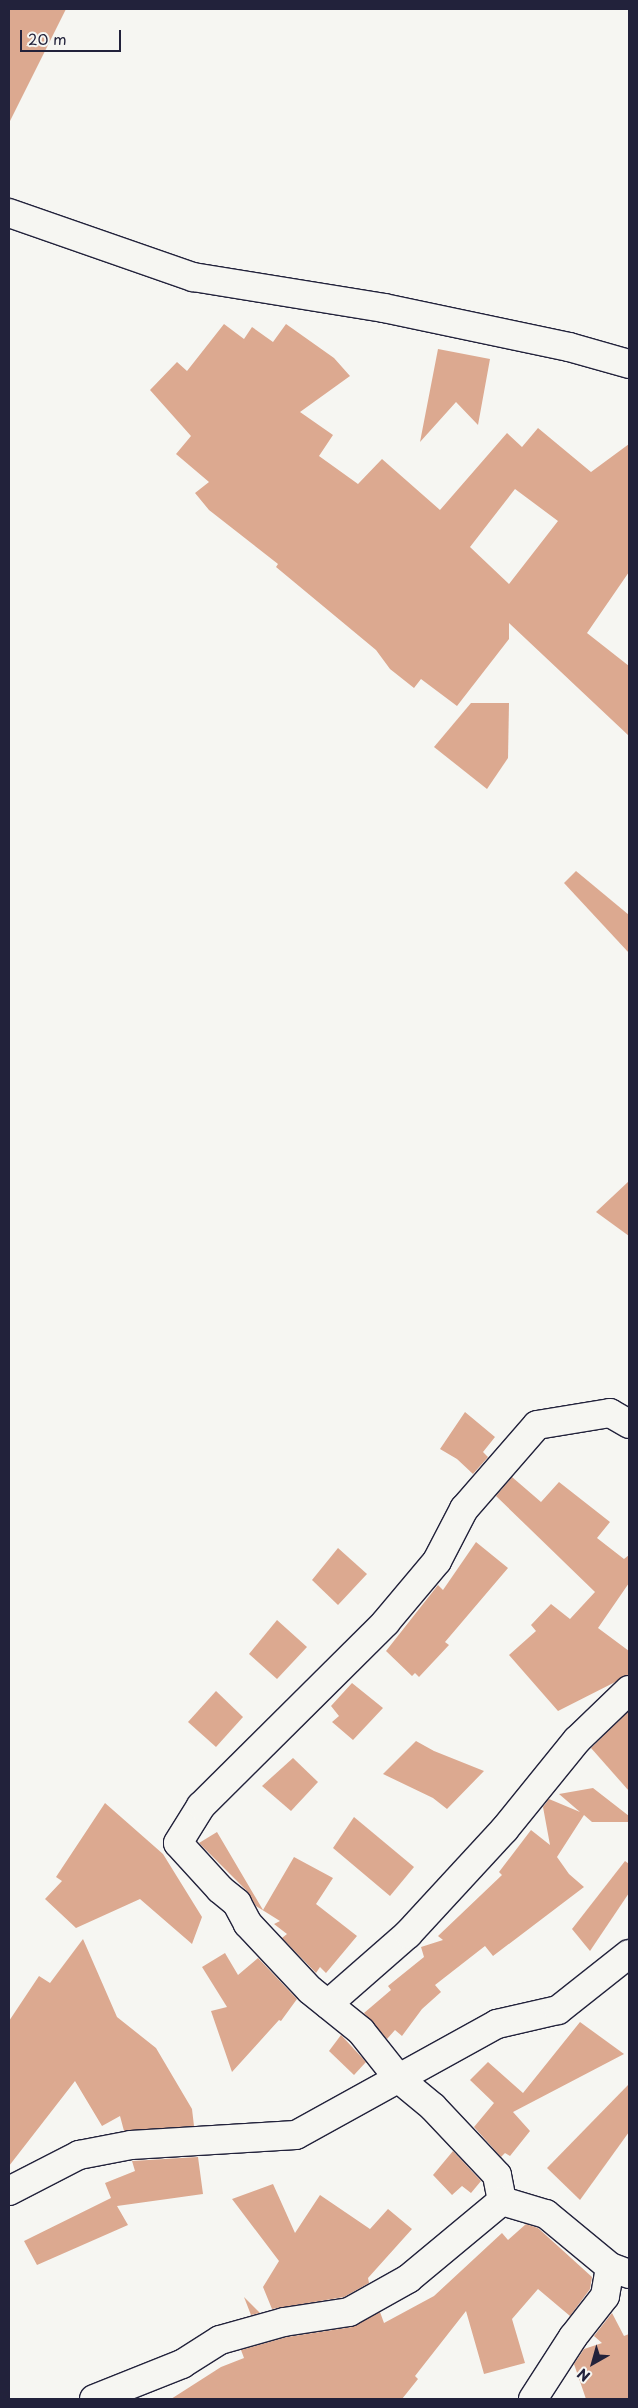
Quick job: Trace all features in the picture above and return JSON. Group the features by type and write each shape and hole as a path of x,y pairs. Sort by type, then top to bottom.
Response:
{"street":[{"path":"9,212 194,277 384,308 569,347 629,364"},
{"path":"502,2201 497,2174 433,2107 399,2079 361,2031 310,1990 248,1924 237,1903 220,1889 178,1842 201,1806 385,1623 437,1560 464,1509 537,1425 610,1412 629,1424"},
{"path":"328,2004 408,1934 504,1830 577,1740 629,1690"},
{"path":"9,2191 79,2155 122,2146 296,2135 497,2024 558,2010 629,1954"},
{"path":"502,2201 546,2214 620,2270 605,2296 573,2337 533,2399"},
{"path":"94,2399 182,2364 220,2340 284,2322 349,2312 408,2279 502,2201"}],"building":[{"path":"9,9 66,9 9,123"},
{"path":"224,324 244,339 252,327 273,342 286,324 334,358 350,376 300,412 333,435 319,456 358,484 382,459 440,510 507,433 522,447 538,428 591,472 629,444 629,572 587,633 629,666 629,736 509,623 509,639 457,706 421,679 414,688 390,669 376,650 276,567 278,564 209,510 195,493 209,482 176,454 191,436 150,390 177,362 187,371","holes":["515,489 558,521 509,584 470,547"]},
{"path":"438,349 490,359 478,425 456,402 420,442"},
{"path":"471,703 509,703 508,758 487,789 434,747"},
{"path":"576,871 629,915 629,953 564,883"},
{"path":"629,1181 629,1236 596,1212"},
{"path":"465,1412 495,1437 483,1452 488,1457 473,1474 457,1459 440,1449"},
{"path":"512,1477 541,1502 559,1482 610,1522 597,1538 624,1559 629,1555 629,1583 598,1628 629,1651 629,1675 558,1711 509,1655 536,1631 531,1625 551,1604 570,1619 595,1592 496,1496"},
{"path":"476,1542 508,1568 445,1642 449,1645 419,1677 415,1673 412,1676 386,1651 438,1585 443,1590"},
{"path":"338,1548 367,1574 338,1605 312,1580"},
{"path":"277,1620 307,1647 277,1679 249,1654"},
{"path":"352,1683 383,1708 353,1740 332,1722 339,1716 331,1706"},
{"path":"216,1691 243,1717 216,1747 188,1722"},
{"path":"629,1711 629,1791 591,1748"},
{"path":"416,1741 434,1751 484,1771 447,1809 433,1798 383,1774"},
{"path":"293,1758 318,1782 291,1811 262,1786"},
{"path":"593,1788 629,1816 629,1822 592,1822 584,1815 557,1857 569,1874 584,1887 493,1956 485,1946 435,1985 441,1992 422,2009 402,2036 395,2030 387,2039 364,2013 391,1990 388,1986 424,1957 421,1947 443,1940 438,1936 502,1875 499,1872 531,1830 550,1845 543,1807 549,1799 580,1812 559,1794"},
{"path":"105,1803 163,1854 202,1917 192,1944 140,1899 76,1928 45,1899 62,1881 56,1877"},
{"path":"354,1817 414,1867 390,1896 333,1848"},
{"path":"217,1832 263,1910 294,1857 333,1878 316,1904 357,1936 326,1973 320,1967 316,1973 282,1938 287,1934 274,1924 280,1921 256,1906 247,1891 199,1843"},
{"path":"625,1861 629,1864 629,1893 590,1951 572,1929"},
{"path":"83,1939 117,2017 156,2048 192,2109 194,2126 124,2131 120,2116 102,2126 75,2081 9,2166 9,2021 39,1976 50,1983"},
{"path":"225,1953 238,1975 258,1958 297,1999 281,2021 279,2020 232,2072 211,2011 227,2007 202,1967"},
{"path":"580,2022 624,2054 513,2112 530,2131 510,2156 505,2153 501,2157 474,2127 494,2103 470,2080 488,2062 523,2093"},
{"path":"341,2035 366,2062 354,2075 329,2051"},
{"path":"629,2084 629,2132 580,2200 547,2168"},
{"path":"453,2151 481,2181 471,2193 462,2186 452,2195 433,2175"},
{"path":"198,2157 203,2194 117,2206 128,2225 37,2265 24,2241 111,2198 105,2183 135,2171 132,2161"},
{"path":"273,2184 295,2233 320,2195 370,2229 388,2209 412,2229 368,2278 369,2283 344,2297 272,2309 263,2287 279,2261 232,2199"},
{"path":"526,2224 538,2228 592,2277 590,2289 570,2316 538,2289 512,2319 525,2363 484,2374 466,2311 415,2376 418,2379 402,2399 171,2399 221,2367 244,2358 241,2350 287,2337 352,2327 380,2312 384,2323 434,2296 502,2233 508,2240"},
{"path":"244,2297 260,2313 251,2315"},
{"path":"612,2313 624,2336 629,2334 629,2399 586,2399 574,2364 584,2349 602,2343 594,2336"}]}
